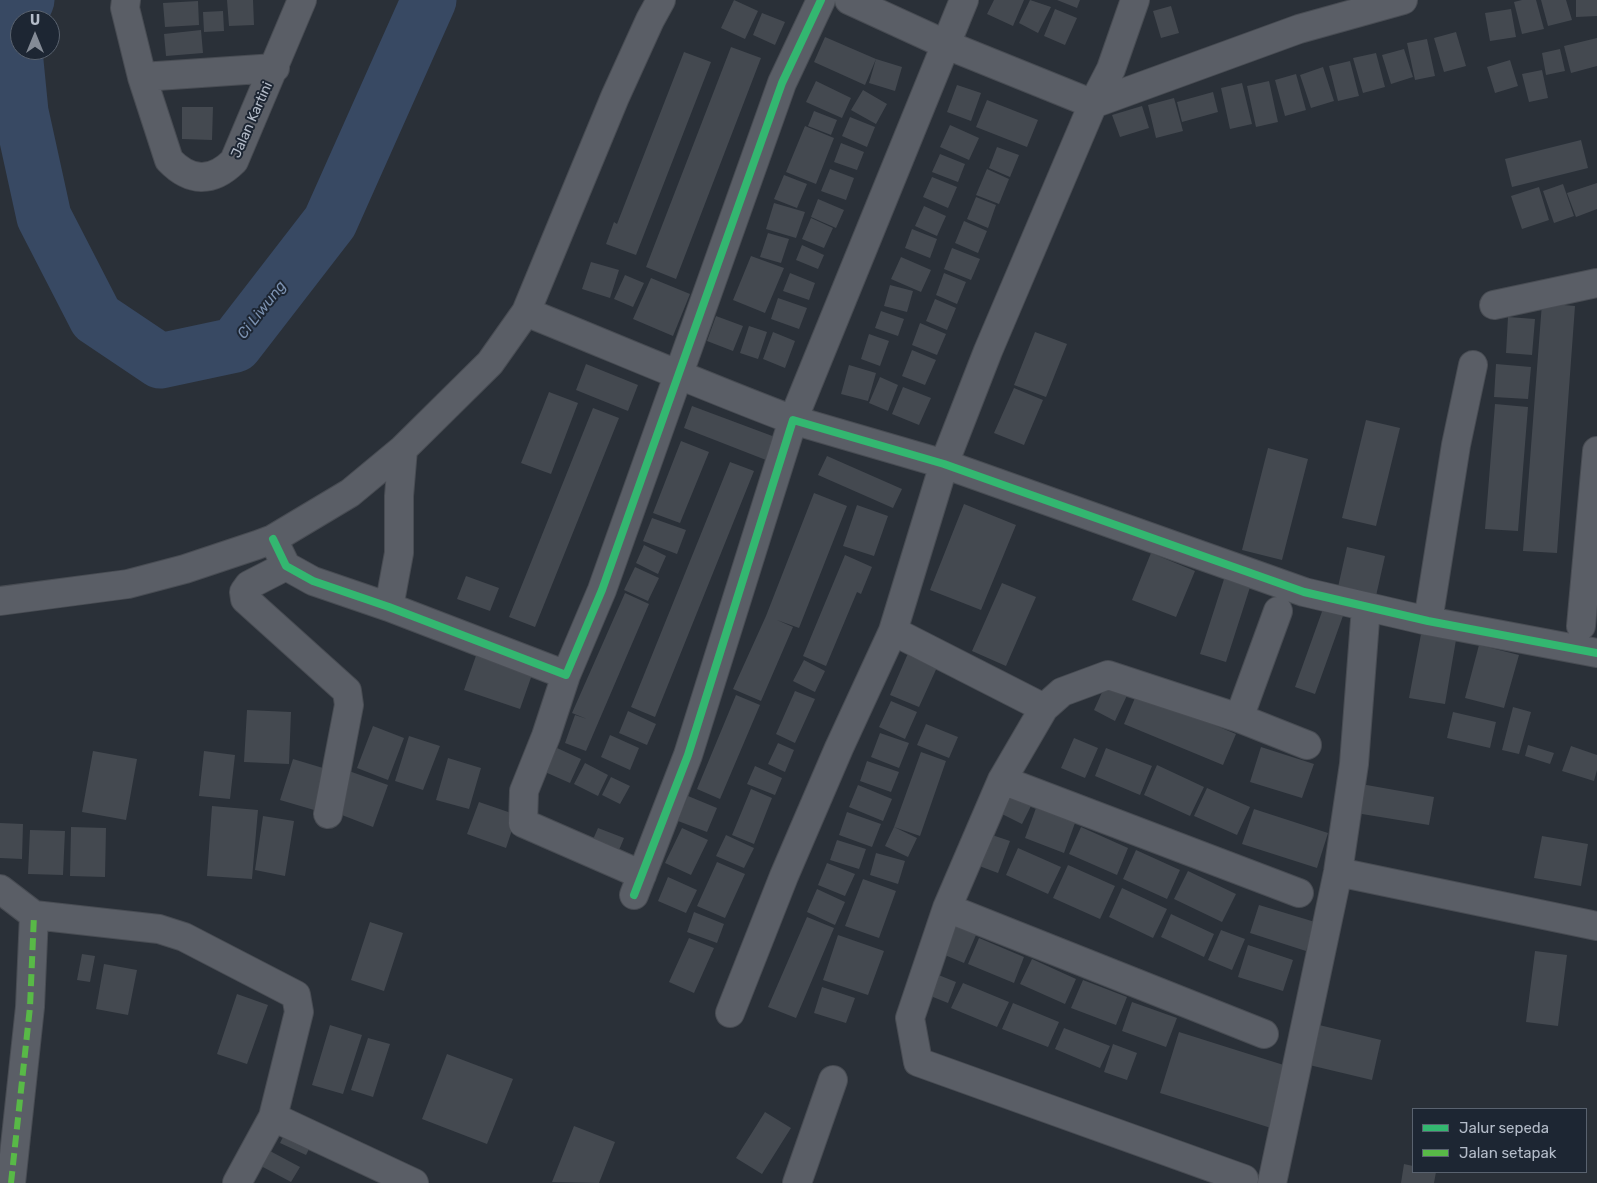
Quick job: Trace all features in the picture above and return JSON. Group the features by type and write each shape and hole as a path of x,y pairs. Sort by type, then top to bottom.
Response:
{"street":[{"name":"Jalan Kartini","path":"126,0 125,8 142,77 169,160 177,168 195,178 218,174 234,161 275,68 290,24 302,0"},
{"path":"0,601 128,584 185,569 273,539 350,493 403,449 490,363 526,312 615,96 661,0"},
{"path":"820,0 782,83 602,590 566,675 546,736 524,792 522,823 638,885 688,755 793,420 964,0"},
{"path":"849,0 947,44 1093,104 1299,29 1403,0"},
{"path":"730,1013 827,776 893,631 944,464 988,352 1093,104 1111,68 1135,0"},
{"name":"Jalan Kartini","path":"142,77 275,68"},
{"path":"1494,305 1597,283"},
{"path":"526,312 644,359 679,376 793,420 944,464 1304,592 1428,621 1597,653"},
{"path":"1428,621 1456,445 1473,365"},
{"path":"389,607 399,553 399,496 403,449"},
{"path":"1581,626 1597,451"},
{"path":"273,539 286,566 313,581 389,607 566,675"},
{"path":"286,566 249,585 244,592 245,599 347,691 349,705 328,814"},
{"path":"1272,1183 1338,872 1354,764 1366,607"},
{"path":"1239,718 1278,612"},
{"path":"893,631 1044,708"},
{"path":"1244,1179 918,1062 910,1018 947,908 1002,780 1044,708 1062,692 1108,675 1239,718 1307,745"},
{"path":"1002,780 1299,893"},
{"path":"1338,872 1597,926"},
{"path":"0,889 34,915 167,932 184,937 296,995 299,1012 273,1117 237,1183"},
{"path":"947,908 1264,1034"},
{"path":"11,1183 30,1007 34,915"},
{"path":"797,1183 833,1080"},
{"path":"273,1117 414,1183"}],"building":[{"path":"227,0 253,0 254,25 229,26"},
{"path":"734,0 758,11 745,39 721,28"},
{"path":"994,0 1024,0 1013,26 987,14"},
{"path":"1030,0 1051,7 1038,33 1019,23"},
{"path":"1057,0 1080,0 1077,8"},
{"path":"1536,0 1544,29 1522,34 1514,2"},
{"path":"1541,0 1566,0 1572,20 1548,26"},
{"path":"1576,0 1597,0 1597,16 1576,17"},
{"path":"198,1 199,25 165,27 163,3"},
{"path":"1171,6 1179,33 1161,38 1153,11"},
{"path":"1055,9 1077,18 1065,45 1044,36"},
{"path":"1511,9 1516,37 1490,41 1485,13"},
{"path":"223,11 224,31 204,32 203,12"},
{"path":"762,13 785,22 775,45 753,35"},
{"path":"201,30 203,53 166,56 164,34"},
{"path":"1456,32 1466,66 1444,72 1434,38"},
{"path":"825,37 876,59 865,85 814,62"},
{"path":"1597,38 1597,66 1571,73 1564,46"},
{"path":"1427,39 1435,76 1415,80 1407,43"},
{"path":"731,47 761,58 676,279 646,267"},
{"path":"1404,49 1413,77 1391,84 1382,55"},
{"path":"1560,49 1565,71 1546,75 1542,53"},
{"path":"684,52 711,62 636,255 606,244 614,222 617,224"},
{"path":"1376,53 1385,87 1363,93 1353,58"},
{"path":"876,59 902,67 895,91 869,83"},
{"path":"1510,60 1518,86 1495,93 1487,67"},
{"path":"1350,61 1359,96 1338,101 1329,66"},
{"path":"1323,67 1334,101 1311,108 1300,75"},
{"path":"1542,70 1548,98 1529,102 1522,74"},
{"path":"1296,74 1306,110 1285,116 1275,80"},
{"path":"816,81 851,98 842,118 806,102"},
{"path":"1269,81 1278,122 1256,127 1247,86"},
{"path":"1242,83 1252,124 1230,129 1221,88"},
{"path":"957,85 981,93 971,121 947,112"},
{"path":"863,90 887,104 876,124 851,110"},
{"path":"1213,92 1218,112 1182,122 1177,102"},
{"path":"1174,98 1183,131 1156,138 1148,105"},
{"path":"987,100 1038,120 1027,147 976,127"},
{"path":"1142,106 1149,128 1120,137 1112,115"},
{"path":"182,107 213,107 212,140 182,139"},
{"path":"814,111 837,120 831,135 808,126"},
{"path":"850,117 875,127 867,147 842,136"},
{"path":"950,125 979,138 969,160 940,147"},
{"path":"805,126 834,138 816,184 786,172"},
{"path":"1581,140 1588,168 1512,187 1505,159"},
{"path":"841,143 864,152 857,170 834,162"},
{"path":"997,147 1019,155 1010,177 989,168"},
{"path":"940,154 965,164 958,182 932,172"},
{"path":"830,169 854,178 846,200 821,191"},
{"path":"987,169 1009,179 999,204 976,195"},
{"path":"784,175 807,184 797,208 774,199"},
{"path":"932,177 957,187 948,208 923,197"},
{"path":"1597,183 1597,209 1576,217 1567,193"},
{"path":"1563,184 1574,216 1554,223 1543,191"},
{"path":"1539,187 1549,220 1522,229 1511,196"},
{"path":"976,197 996,205 988,228 967,219"},
{"path":"818,199 844,210 836,228 811,217"},
{"path":"774,203 805,212 796,238 766,229"},
{"path":"924,206 946,216 937,236 915,226"},
{"path":"811,218 833,228 824,248 802,239"},
{"path":"964,221 987,231 978,253 955,243"},
{"path":"912,229 937,239 930,258 905,248"},
{"path":"768,233 789,239 781,263 760,257"},
{"path":"802,245 824,255 818,269 796,260"},
{"path":"952,248 980,259 971,280 944,269"},
{"path":"751,256 784,268 765,313 733,300"},
{"path":"901,257 931,270 921,292 891,279"},
{"path":"591,262 619,270 610,298 582,289"},
{"path":"790,273 815,283 809,300 783,291"},
{"path":"944,273 966,282 957,304 936,295"},
{"path":"625,275 644,283 633,307 614,299"},
{"path":"651,278 690,294 673,336 633,319"},
{"path":"890,285 913,291 907,312 884,306"},
{"path":"778,298 807,308 799,329 771,319"},
{"path":"935,299 956,308 947,330 926,321"},
{"path":"1542,303 1575,306 1557,553 1523,551"},
{"path":"881,311 904,319 898,336 875,328"},
{"path":"716,316 743,326 733,351 707,341"},
{"path":"1508,317 1535,319 1532,355 1506,353"},
{"path":"920,323 946,334 937,355 912,345"},
{"path":"749,326 767,332 758,359 740,353"},
{"path":"773,332 795,341 785,368 763,359"},
{"path":"1035,332 1067,344 1046,397 1014,385"},
{"path":"869,334 889,341 880,366 861,359"},
{"path":"912,350 936,360 925,385 902,376"},
{"path":"586,364 638,385 628,411 576,390"},
{"path":"1496,364 1531,367 1528,399 1494,397"},
{"path":"849,365 876,373 868,401 841,394"},
{"path":"880,377 898,385 888,411 869,403"},
{"path":"903,387 931,398 919,425 892,414"},
{"path":"1014,388 1043,400 1024,445 994,433"},
{"path":"549,392 578,403 551,474 521,463"},
{"path":"1495,404 1528,407 1518,531 1485,529"},
{"path":"692,406 775,437 766,460 684,428"},
{"path":"593,408 619,418 535,627 509,617"},
{"path":"1366,420 1400,428 1376,526 1342,518"},
{"path":"681,441 709,452 680,523 653,513"},
{"path":"1268,448 1308,459 1282,560 1242,550"},
{"path":"827,456 902,489 893,508 818,475"},
{"path":"730,462 754,471 655,717 631,707"},
{"path":"814,493 847,506 799,628 777,620 793,627 761,701 733,689 766,616"},
{"path":"964,504 1016,525 981,610 930,590"},
{"path":"857,505 888,516 874,556 843,546"},
{"path":"652,518 686,530 677,554 643,541"},
{"path":"644,545 666,556 658,574 636,563"},
{"path":"1347,547 1385,556 1376,596 1338,587"},
{"path":"1151,553 1195,571 1176,617 1132,600"},
{"path":"845,555 872,567 861,594 857,592 826,666 803,656"},
{"path":"635,567 659,578 648,601 624,590"},
{"path":"466,576 499,588 490,611 457,599"},
{"path":"1225,576 1251,584 1226,662 1200,654"},
{"path":"1002,583 1036,597 1006,666 972,651"},
{"path":"625,593 649,604 586,751 565,743 575,715 587,719 572,713"},
{"path":"1324,606 1344,613 1315,694 1295,687"},
{"path":"1421,634 1456,640 1445,704 1409,698"},
{"path":"1479,645 1519,655 1504,708 1465,698"},
{"path":"478,650 534,669 520,709 464,690"},
{"path":"909,651 939,663 919,707 890,695"},
{"path":"804,660 825,671 815,692 793,681"},
{"path":"1108,679 1130,689 1115,721 1094,710"},
{"path":"795,691 815,699 795,743 776,734"},
{"path":"1137,693 1236,734 1223,765 1124,724"},
{"path":"736,695 760,705 720,799 697,789"},
{"path":"891,701 917,712 905,739 879,727"},
{"path":"1513,707 1531,712 1519,754 1502,750"},
{"path":"247,710 291,712 289,764 244,762"},
{"path":"628,711 656,724 647,745 619,733"},
{"path":"1453,712 1496,722 1490,748 1447,738"},
{"path":"926,724 958,737 949,758 917,745"},
{"path":"373,726 404,738 388,780 357,768"},
{"path":"880,733 909,743 899,768 871,757"},
{"path":"610,735 639,748 630,770 601,757"},
{"path":"409,736 440,746 423,790 395,781"},
{"path":"1074,738 1098,748 1085,778 1061,768"},
{"path":"778,743 794,750 785,772 768,764"},
{"path":"1528,745 1554,753 1550,764 1525,756"},
{"path":"1571,746 1597,755 1597,770 1594,781 1562,771"},
{"path":"1261,747 1314,764 1302,798 1250,782"},
{"path":"557,748 581,759 570,783 545,772"},
{"path":"1106,748 1152,766 1140,795 1095,776"},
{"path":"93,751 137,759 126,820 82,812"},
{"path":"204,751 235,755 230,799 199,796"},
{"path":"921,752 946,761 920,836 894,827"},
{"path":"448,758 481,768 469,809 436,800"},
{"path":"293,759 333,771 321,812 280,800"},
{"path":"867,761 899,772 891,792 860,781"},
{"path":"585,763 608,775 598,796 574,784"},
{"path":"1157,765 1204,787 1190,816 1144,795"},
{"path":"755,766 782,778 775,795 747,784"},
{"path":"349,771 388,785 373,827 334,812"},
{"path":"611,777 630,786 620,804 602,795"},
{"path":"1361,784 1434,797 1429,825 1356,813"},
{"path":"858,785 892,799 883,821 849,807"},
{"path":"1207,788 1250,807 1237,835 1194,816"},
{"path":"751,789 772,798 754,844 732,835"},
{"path":"1009,791 1033,802 1022,824 998,812"},
{"path":"688,796 717,808 707,832 678,821"},
{"path":"479,802 517,815 506,848 467,834"},
{"path":"212,806 258,810 252,879 207,876"},
{"path":"1036,808 1075,823 1064,853 1025,838"},
{"path":"1254,809 1328,833 1317,868 1242,844"},
{"path":"847,812 881,824 872,847 839,835"},
{"path":"263,816 294,821 285,876 255,870"},
{"path":"0,823 23,824 22,859 0,858"},
{"path":"71,827 106,828 105,877 70,876"},
{"path":"894,827 917,838 908,857 885,846"},
{"path":"1081,827 1128,848 1117,875 1069,854"},
{"path":"598,828 624,838 617,855 591,844"},
{"path":"682,828 708,840 691,875 665,863"},
{"path":"30,830 65,831 63,875 28,874"},
{"path":"986,833 1010,841 998,873 974,864"},
{"path":"726,835 754,848 744,868 716,856"},
{"path":"1542,836 1588,844 1581,886 1534,878"},
{"path":"837,840 866,849 859,869 830,860"},
{"path":"1018,848 1061,867 1048,894 1006,875"},
{"path":"1136,850 1180,870 1167,899 1123,879"},
{"path":"876,853 905,861 898,884 870,875"},
{"path":"717,862 745,874 725,918 697,906"},
{"path":"827,863 855,874 845,896 818,885"},
{"path":"1068,865 1115,886 1100,919 1053,898"},
{"path":"1188,871 1236,894 1222,922 1174,899"},
{"path":"668,877 697,890 686,913 658,901"},
{"path":"863,879 896,891 879,938 845,926"},
{"path":"1122,888 1167,909 1153,938 1109,917"},
{"path":"817,889 845,902 835,925 807,912"},
{"path":"1259,905 1315,922 1306,951 1250,933"},
{"path":"694,912 724,924 717,943 687,932"},
{"path":"1171,914 1214,934 1204,957 1161,937"},
{"path":"807,917 834,928 796,1018 768,1007"},
{"path":"370,922 403,933 384,991 351,980"},
{"path":"953,925 976,935 964,963 940,953"},
{"path":"1221,930 1245,939 1232,970 1208,960"},
{"path":"838,935 884,951 868,995 823,980"},
{"path":"689,938 714,948 694,993 669,982"},
{"path":"979,938 1024,957 1014,983 968,964"},
{"path":"1248,945 1293,960 1283,991 1238,977"},
{"path":"1535,951 1567,955 1558,1026 1526,1022"},
{"path":"82,954 95,956 90,982 77,980"},
{"path":"1032,959 1076,979 1065,1004 1020,984"},
{"path":"104,964 137,970 128,1015 96,1009"},
{"path":"931,972 956,982 948,1003 923,993"},
{"path":"1083,980 1127,997 1116,1025 1071,1008"},
{"path":"963,983 1009,1002 997,1027 951,1008"},
{"path":"822,987 855,998 846,1023 814,1013"},
{"path":"237,994 268,1005 247,1064 217,1054"},
{"path":"1132,1002 1177,1018 1166,1047 1122,1031"},
{"path":"1013,1003 1059,1022 1048,1047 1002,1029"},
{"path":"1315,1024 1381,1040 1372,1080 1305,1064"},
{"path":"330,1025 362,1035 343,1094 312,1085"},
{"path":"1064,1028 1110,1046 1100,1068 1055,1049"},
{"path":"1179,1032 1290,1067 1271,1128 1160,1093"},
{"path":"368,1038 390,1044 373,1097 351,1090"},
{"path":"1113,1044 1137,1053 1127,1080 1104,1072"},
{"path":"447,1054 513,1079 487,1144 422,1119"},
{"path":"765,1112 791,1128 762,1174 736,1158"},
{"path":"289,1125 315,1137 306,1155 280,1143"},
{"path":"574,1126 615,1142 599,1183 552,1182"},
{"path":"270,1151 300,1167 291,1182 261,1166"},
{"path":"1404,1164 1412,1166 1412,1173 1436,1173 1434,1183 1401,1183"}],"waterway":[{"name":"Ci Liwung","path":"27,0 13,31 21,112 44,217 96,318 160,361 235,345 330,222 429,0"}],"marked path":[{"path":"11,1183 30,1007 34,915"}],"cycle path":[{"path":"273,539 286,566 313,581 389,607 566,675 602,590 782,83 821,0"},
{"path":"634,895 688,755 793,420 944,464 1304,592 1428,621 1597,653"}]}
